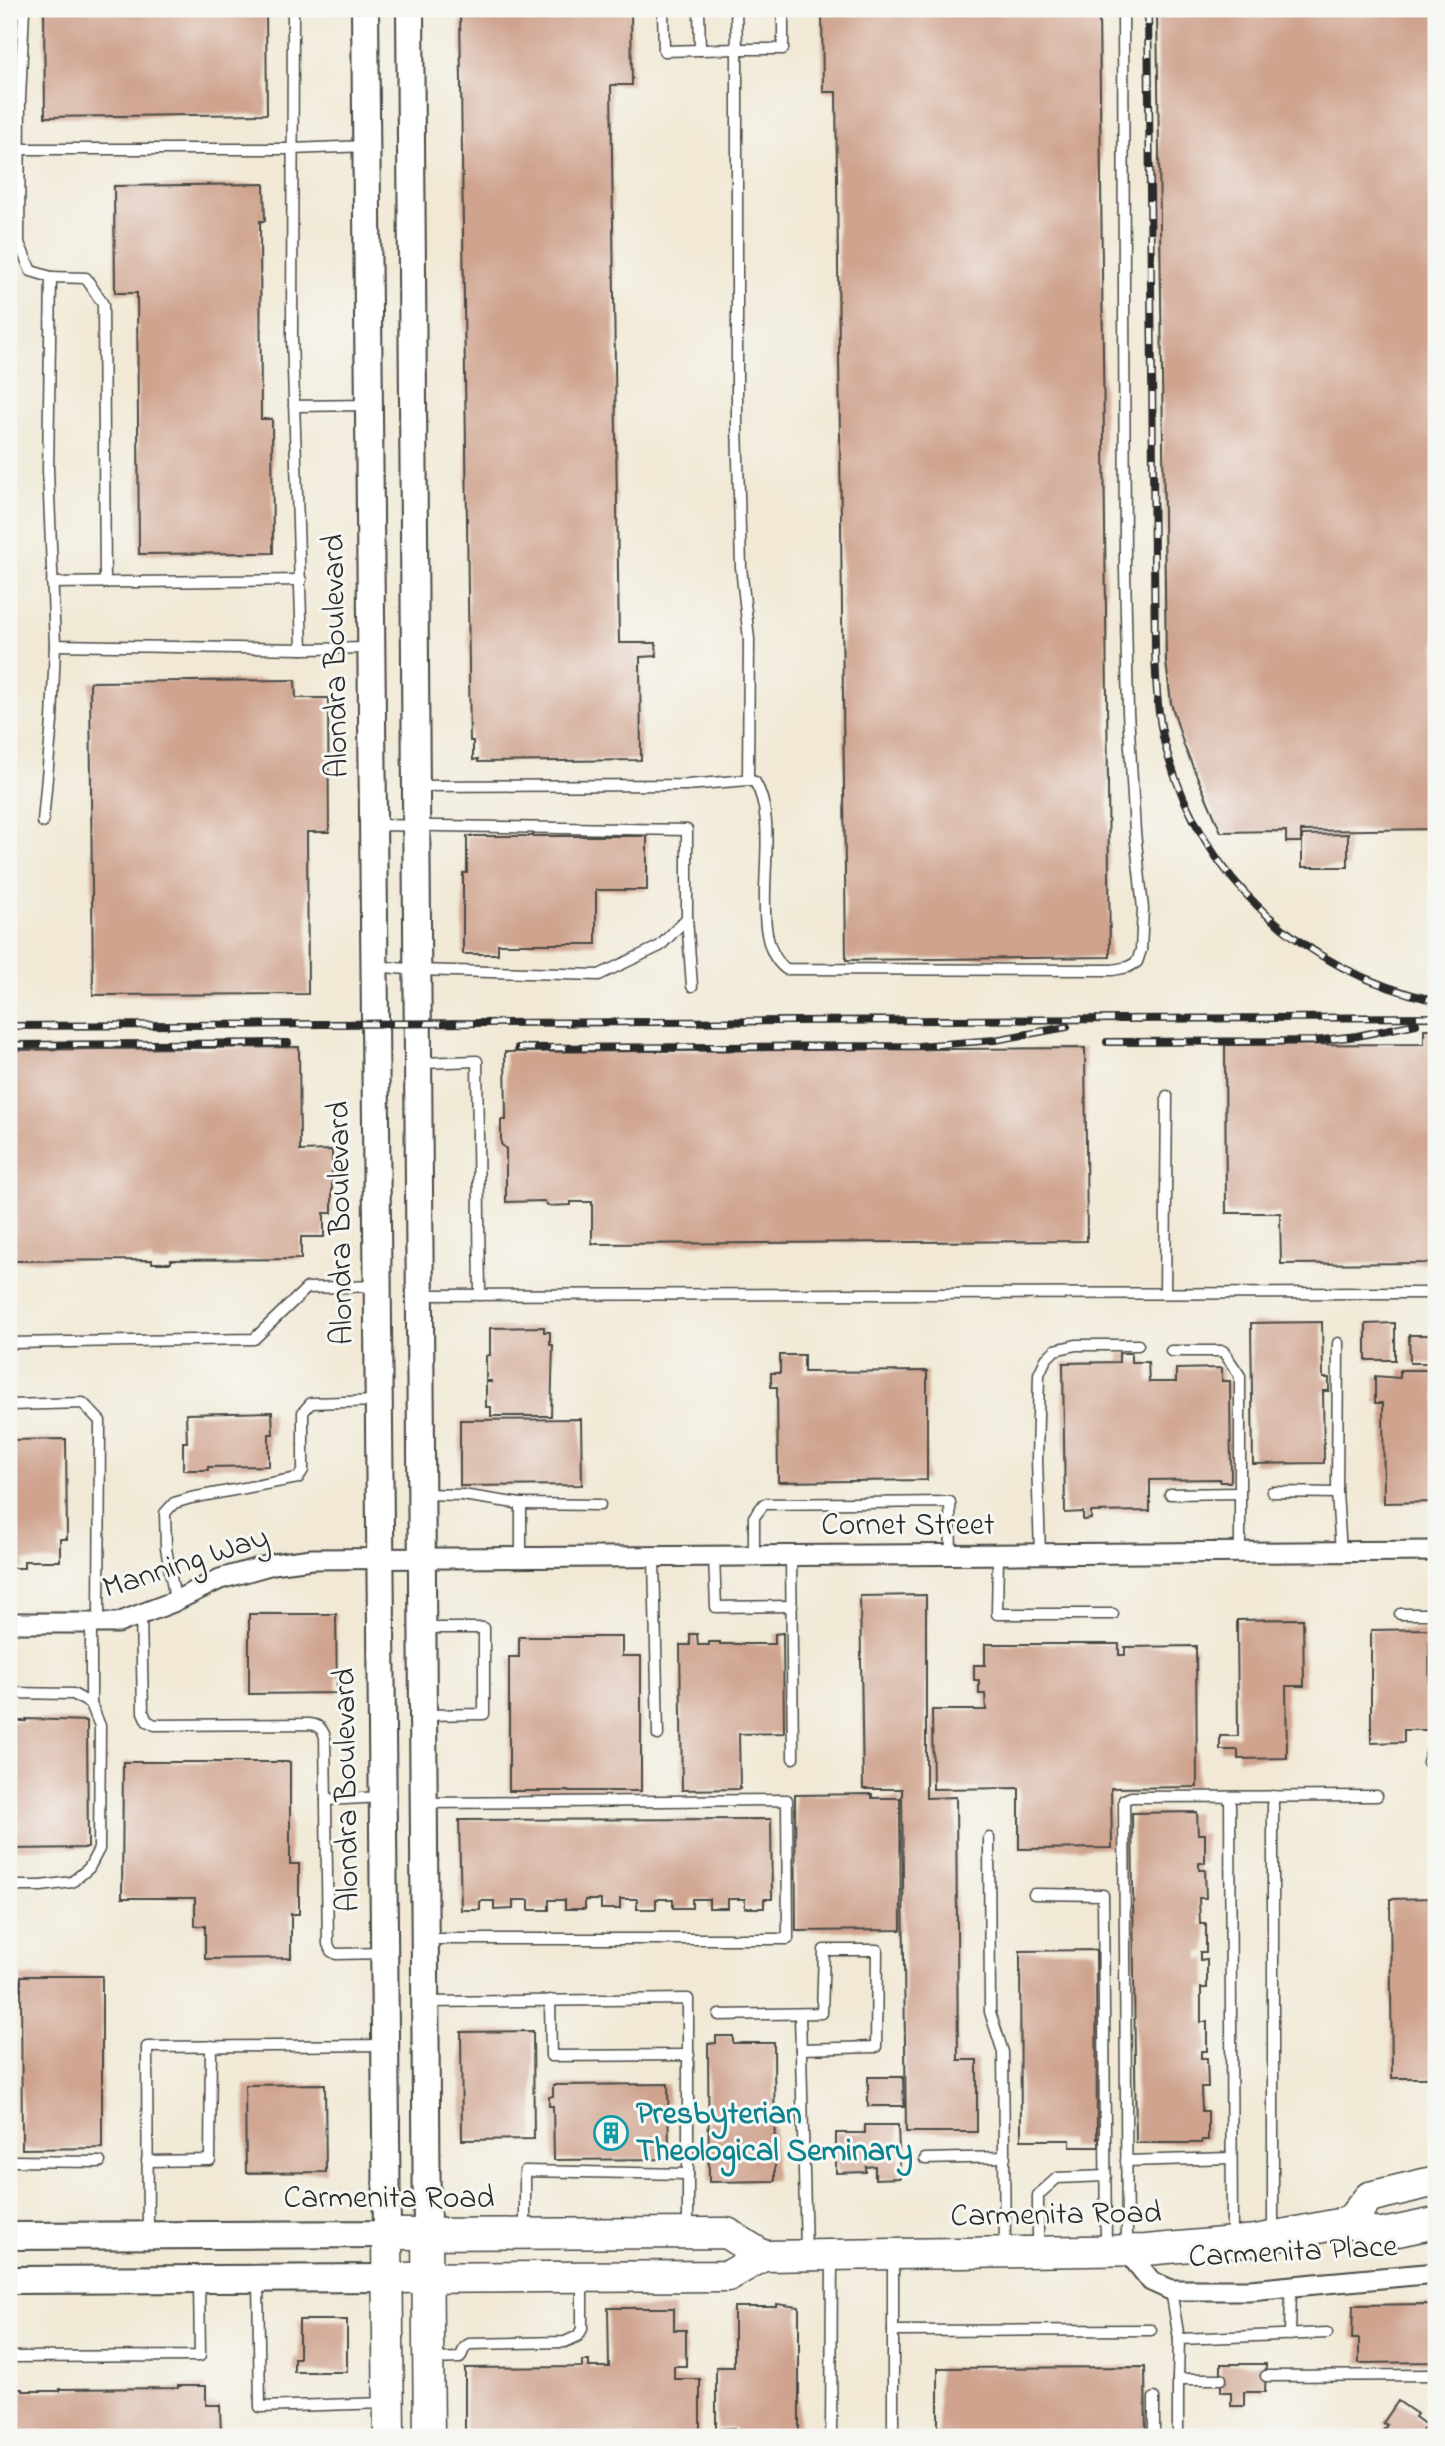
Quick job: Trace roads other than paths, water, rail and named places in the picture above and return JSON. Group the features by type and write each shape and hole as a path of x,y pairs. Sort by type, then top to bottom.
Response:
{"main road":[{"name":"Alondra Boulevard","path":"365,9 389,2437"},
{"path":"410,9 429,2437"},
{"path":"373,784 416,786"},
{"path":"1436,2181 1369,2197 1349,2222 1378,2235 1436,2223"},
{"name":"Carmenita Road","path":"9,2280 729,2276 763,2256 1116,2251 1232,2243 1349,2222"},
{"name":"Carmenita Road","path":"9,2236 727,2233 763,2256"}],"street":[{"name":"Cornet Street","path":"381,1559 1436,1551"},
{"name":"Manning Way","path":"9,1623 118,1623 175,1601 220,1579 273,1564 312,1559 381,1559"},
{"name":"Carmenita Place","path":"1116,2251 1151,2281 1171,2290 1250,2290 1436,2273"}],"lane":[{"path":"24,9 19,99 19,243 31,271 51,276 86,278 103,304 105,583"},
{"path":"293,9 292,338 302,649"},
{"path":"663,9 664,51 783,49 783,9"},
{"path":"699,9 700,50"},
{"path":"736,9 737,423 740,567 749,639 748,780"},
{"path":"416,786 687,785 748,780 755,782 766,804 768,833 765,911 771,948 778,963 786,969 1113,970 1137,962 1141,950 1143,909 1135,832 1128,699 1123,9"},
{"path":"20,149 292,149 366,146"},
{"path":"43,822 52,721 55,645 48,470 51,276"},
{"path":"294,406 369,405"},
{"path":"52,583 301,580"},
{"path":"55,645 372,648"},
{"path":"373,825 687,830 687,918 692,986"},
{"path":"375,966 417,970 600,975 660,946 687,918"},
{"path":"418,1063 477,1061 480,1295"},
{"path":"1166,1293 1167,1096"},
{"path":"9,1343 254,1339 307,1288 378,1286"},
{"path":"420,1295 1436,1293"},
{"path":"1338,1343 1337,1493 1341,1552"},
{"path":"1040,1554 1037,1459 1039,1374 1046,1359 1055,1350 1076,1345 1138,1345"},
{"path":"1171,1351 1223,1351 1240,1376 1240,1553"},
{"path":"175,1601 166,1548 165,1513 174,1503 298,1478 303,1470 303,1412 311,1403 379,1401"},
{"path":"9,1405 83,1403 100,1421 92,1704 100,1726 99,1849 89,1868 72,1882 9,1886"},
{"path":"1272,1492 1337,1493"},
{"path":"1170,1494 1240,1493"},
{"path":"421,1494 462,1495 521,1504 600,1505"},
{"path":"754,1556 754,1517 764,1504 950,1502 951,1555"},
{"path":"521,1504 521,1558"},
{"path":"998,1555 998,1614 1113,1614"},
{"path":"791,1556 793,1758"},
{"path":"654,1557 658,1735"},
{"path":"714,1557 716,1607 792,1606"},
{"path":"141,1614 143,1712 148,1721 155,1725 317,1725 323,1730 328,1944 336,1954 385,1953"},
{"path":"1400,1614 1436,1614"},
{"path":"422,1628 484,1628 484,1714 423,1715"},
{"path":"9,1693 73,1694 92,1704"},
{"path":"1428,1762 1436,1737"},
{"path":"1273,1796 1273,2237"},
{"path":"1116,2251 1126,2161 1123,1802 1131,1797 1377,1796"},
{"path":"326,1800 383,1797"},
{"path":"1230,1797 1232,2243"},
{"path":"424,1803 787,1800 788,1939 425,1939"},
{"path":"989,1838 990,2012 1003,2052 1005,2253"},
{"path":"1034,1894 1103,1895 1105,2176 1116,2251"},
{"path":"719,2015 822,2013 824,1950 877,1950 876,2047 801,2049"},
{"path":"425,2003 688,1999 688,2232"},
{"path":"550,2000 551,2056 689,2055"},
{"path":"800,2014 831,2437"},
{"path":"148,2235 147,2047 386,2045"},
{"path":"148,2161 210,2160 211,2046"},
{"path":"925,2159 1005,2157"},
{"path":"1126,2161 1231,2158"},
{"path":"9,2161 100,2162"},
{"path":"525,2233 525,2171 688,2174"},
{"path":"1038,2253 1038,2195 1057,2178 1105,2176"},
{"path":"892,2255 893,2437"},
{"path":"428,2359 460,2358 469,2344 565,2342 578,2336 582,2329 582,2276"},
{"path":"9,2357 200,2356 199,2279"},
{"path":"258,2279 260,2407 389,2403"},
{"path":"1290,2286 1290,2335"},
{"path":"1171,2290 1178,2339 1178,2437"},
{"path":"892,2331 1152,2330"},
{"path":"1178,2339 1327,2333"},
{"path":"1266,2376 1436,2375"},
{"path":"1178,2379 1221,2379"},
{"path":"1154,2398 1154,2437"}],"railway":[{"path":"1148,9 1155,650 1156,686 1165,745 1181,793 1204,837 1231,877 1264,912 1301,942 1342,967 1387,987 1436,1001"},
{"path":"9,1026 1436,1017"},
{"path":"1107,1042 1314,1041 1357,1036 1416,1024"},
{"path":"518,1048 919,1046 995,1040 1067,1027"},
{"path":"9,1045 288,1043"}],"place":[{"name":"Presbyterian Theological Seminary","path":"611,2133"}]}
